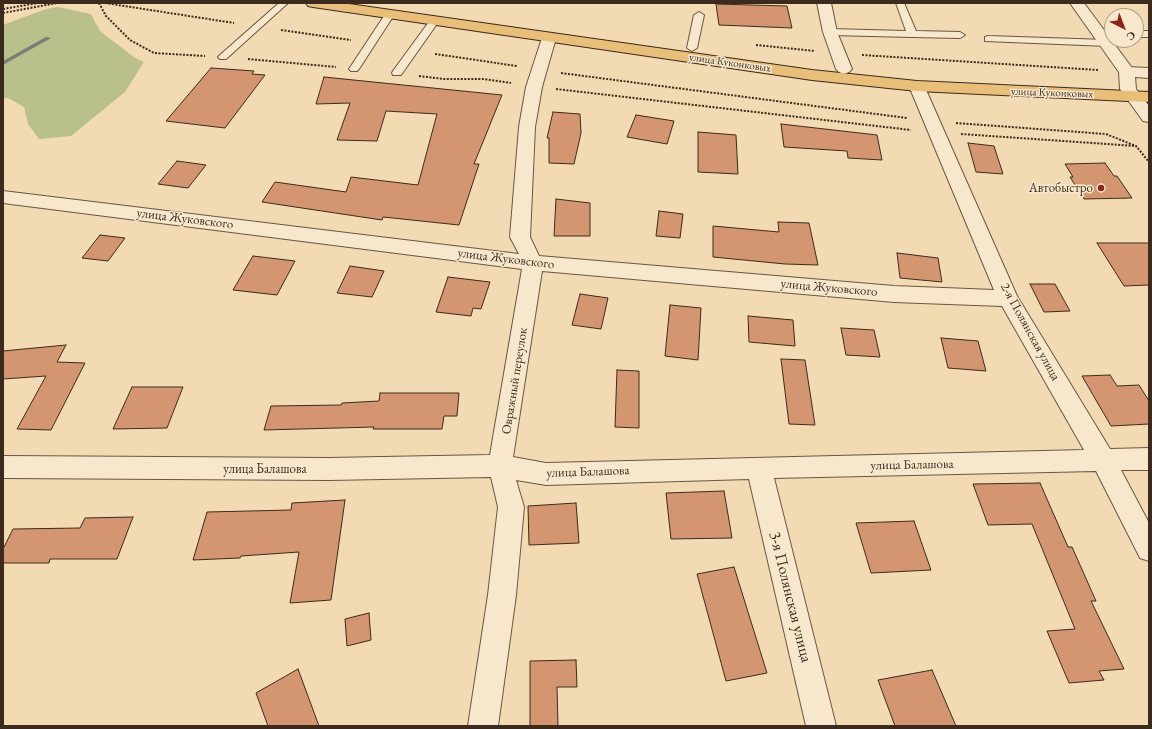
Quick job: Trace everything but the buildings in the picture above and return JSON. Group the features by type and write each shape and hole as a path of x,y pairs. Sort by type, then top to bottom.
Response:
{"main road":[{"name":"улица Куконковых","path":"313,3 812,75 917,86 1130,92 1149,89"},
{"name":"улица Куконковых","path":"370,3 844,69 1010,84 1130,92 1149,96"}],"street":[{"path":"824,3 830,32 844,69"},
{"path":"1076,3 1104,35"},
{"path":"533,263 520,236 527,127 537,78 549,38"},
{"path":"1113,48 1127,72 1130,92 1149,116"},
{"path":"1127,72 1149,73"},
{"name":"2-я Полянская улица","path":"917,86 1008,298 1104,460 1149,549"},
{"name":"улица Жуковского","path":"5,197 533,263 894,294 1008,298"},
{"name":"Овражный переулок","path":"483,726 502,595 511,507 500,466 533,263"},
{"name":"улица Балашова","path":"3,467 329,469 500,466 546,474 616,471 1149,459"},
{"name":"3-я Полянская улица","path":"758,468 822,726"}],"lane":[{"path":"223,57 284,3"},
{"path":"900,3 912,34"},
{"path":"354,69 389,14"},
{"path":"692,48 699,15"},
{"path":"397,74 434,21"},
{"path":"830,32 960,35"},
{"path":"988,39 1104,37"}],"path":[{"path":"3,9 38,3"},
{"path":"3,13 57,3"},
{"path":"99,3 106,16 130,40 154,53 223,57 354,69"},
{"path":"105,3 370,43"},
{"path":"755,45 838,54 1127,72"},
{"path":"413,51 537,78 935,127 1136,146"},
{"path":"397,74 444,79 537,78 935,127 1106,134 1136,146 1149,162"}],"green space":[{"path":"58,7 91,14 100,31 135,58 144,62 125,92 71,136 39,139 28,124 24,107 8,98 3,98 3,25 46,9"}],"waterway":[{"path":"3,63 48,38"}],"place":[{"name":"Автобыстро","path":"1101,188"}]}
